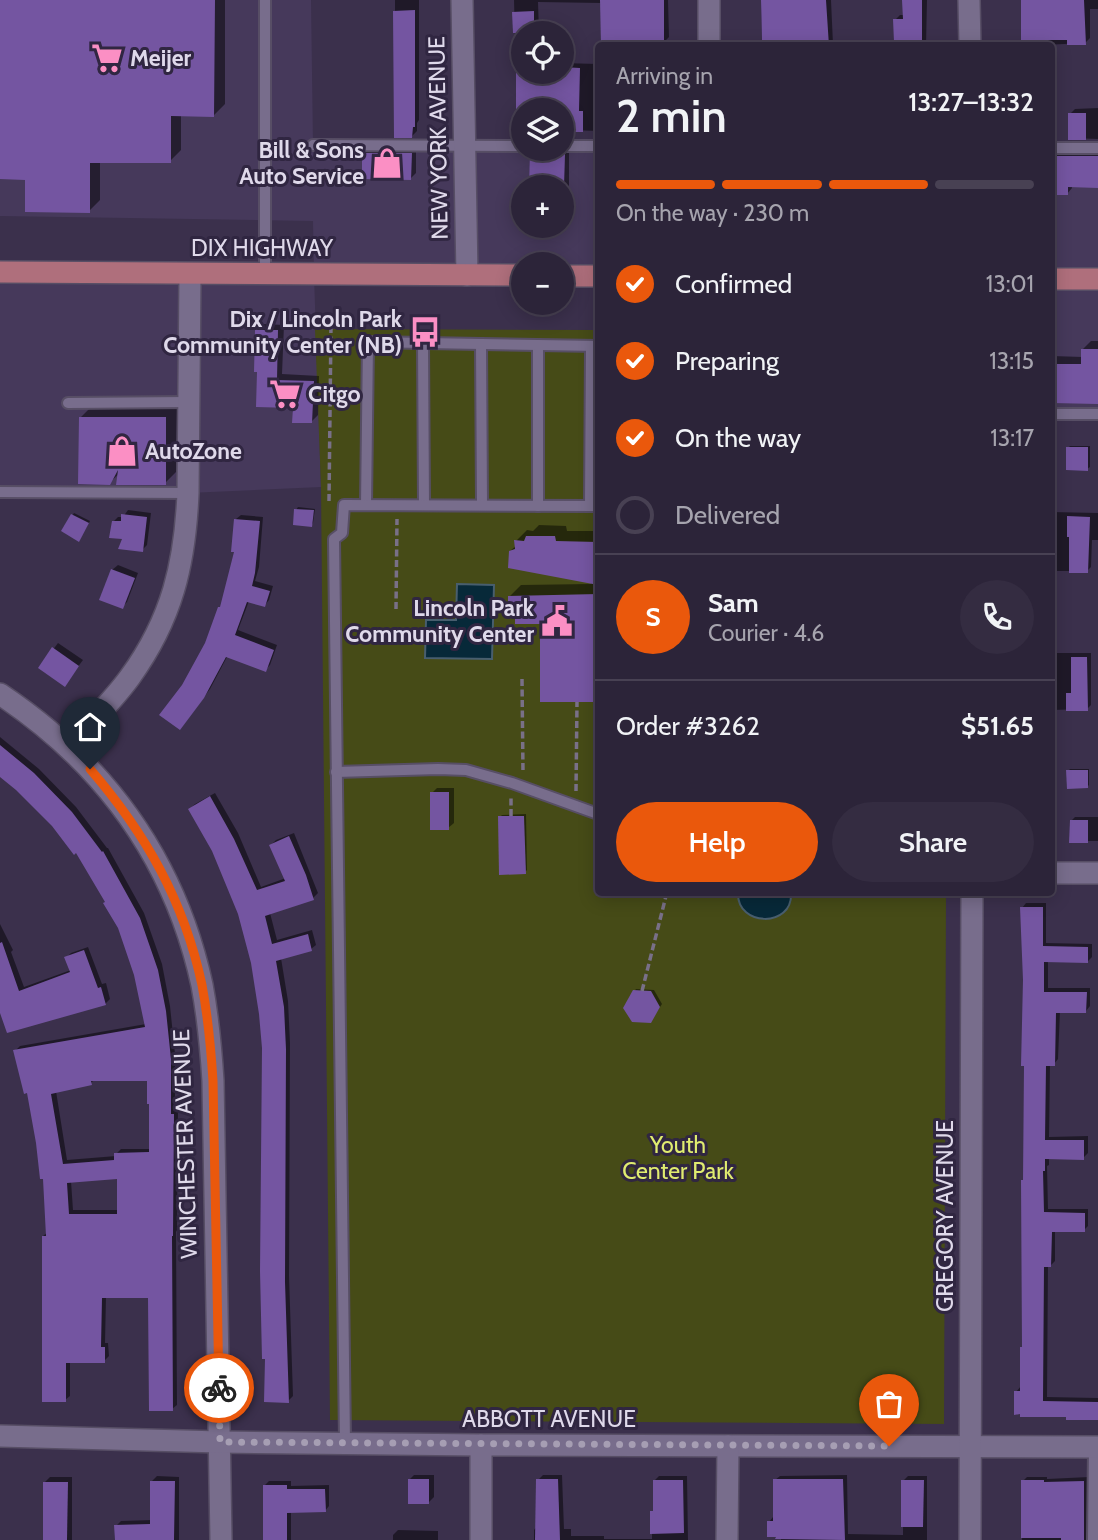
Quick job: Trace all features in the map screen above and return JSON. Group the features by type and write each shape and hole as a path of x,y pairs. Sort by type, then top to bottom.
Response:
{"main road":[{"name":"DIX HIGHWAY","path":"0,272 511,275"},
{"path":"574,276 595,276"},
{"path":"1055,279 1098,279"}],"street":[{"name":"NEW YORK AVENUE","path":"462,0 467,275"},
{"path":"709,0 709,42"},
{"path":"969,0 970,42"},
{"path":"69,747 130,677 160,627 181,563 188,493 190,274"},
{"name":"WINCHESTER AVENUE","path":"0,694 30,713 69,747 117,801 152,852 182,918 195,957 209,1034 213,1081 221,1540"},
{"path":"1055,873 1098,873"},
{"name":"GREGORY AVENUE","path":"970,1540 972,896"},
{"name":"ABBOTT AVENUE","path":"0,1436 481,1445 1096,1447"},
{"path":"481,1445 481,1540"},
{"path":"727,1540 728,1446"}],"lane":[{"path":"265,0 265,274"},
{"path":"313,145 511,146"},
{"path":"574,146 595,146"},
{"path":"1055,148 1098,148"},
{"path":"345,1443 334,539 342,533 344,505 594,506 595,346 368,342 366,505"},
{"path":"423,343 424,505"},
{"path":"481,344 481,505"},
{"path":"538,345 538,506"},
{"path":"68,403 188,402"},
{"path":"1055,414 1098,414"},
{"path":"0,492 188,493"},
{"path":"336,772 438,769 466,771 595,813"},
{"path":"1093,1540 1096,1447"}],"path":[{"path":"396,609 397,517"},
{"path":"522,679 523,788"},
{"path":"576,806 577,702"},
{"path":"642,991 666,896"}],"shaded area":[{"path":"0,0 311,0 313,145 511,149 511,161 574,161 574,148 595,146 595,276 574,276 574,252 511,252 511,275 314,275 321,487 188,493 0,492 0,272 314,274 313,221 0,216"},
{"path":"1055,148 1098,148 1098,414 1055,414"}],"green space":[{"name":"Youth Center Park","path":"315,329 595,330 595,896 946,896 944,1424 330,1420 321,487"}],"water":[{"path":"457,584 494,585 492,659 425,658 426,620 456,620"},
{"path":"739,896 790,896 783,913 765,919 746,912"}],"building":[{"name":"Meijer","path":"0,0 215,0 214,117 171,116 171,163 90,163 90,213 25,212 25,180 0,179"},
{"path":"600,0 664,0 664,42 601,42"},
{"path":"761,0 826,0 829,42 762,42"},
{"path":"902,0 922,0 922,41 894,42 893,19 903,19"},
{"path":"1021,0 1084,0 1086,45 1067,45 1067,40 1021,40"},
{"path":"415,10 415,127 412,138 394,138 393,11"},
{"path":"534,11 534,21 512,21 512,12"},
{"path":"574,68 580,68 579,111 583,111 583,132 574,132 574,98 516,98 516,84 574,84"},
{"path":"1068,113 1086,113 1086,140 1068,140"},
{"name":"Bill & Sons Auto Service","path":"362,153 412,153 411,180 362,179"},
{"path":"1055,156 1098,156 1098,188 1068,187 1068,195 1055,195"},
{"path":"530,161 565,161 564,175 529,175"},
{"name":"Citgo","path":"255,330 278,330 277,380 314,381 312,423 292,423 293,408 256,407"},
{"path":"1081,349 1098,349 1098,404 1055,403 1055,364 1081,364"},
{"name":"AutoZone","path":"79,417 166,417 166,485 116,485 118,470 110,485 78,484"},
{"path":"1066,447 1088,447 1088,471 1066,470"},
{"path":"294,509 314,510 312,527 293,525"},
{"path":"71,514 89,523 79,542 61,531"},
{"path":"121,514 147,517 143,552 118,549 122,539 109,538 112,521 121,521"},
{"path":"1067,516 1090,517 1088,573 1069,573"},
{"path":"234,519 260,521 252,586 270,591 265,607 247,602 235,635 274,650 266,672 226,657 204,698 180,730 159,715 182,685 205,643 220,607 234,552 231,552"},
{"path":"526,536 555,536 556,541 595,542 595,584 508,568 509,551 515,549 514,540 524,541"},
{"path":"111,569 135,578 123,609 99,600"},
{"path":"595,594 595,702 540,702 540,624 515,624 515,615 508,614 508,596"},
{"path":"52,647 79,666 65,687 38,668"},
{"path":"1071,657 1087,657 1088,711 1066,711 1066,693 1071,693"},
{"path":"0,745 34,773 72,812 103,851 140,918 158,970 166,1011 171,1059 171,1114 174,1114 173,1411 149,1411 148,1298 102,1298 101,1347 105,1347 105,1363 66,1363 66,1402 42,1402 42,1236 46,1236 43,1179 40,1179 27,1093 24,1094 13,1050 145,1027 134,975 118,928 103,903 105,902 76,853 74,855 52,826 0,777","holes":["91,1081 147,1081 149,1152 114,1153 114,1160 63,1164 51,1094 92,1085","117,1179 117,1214 69,1214 67,1183"]},
{"path":"1066,770 1088,770 1088,788 1067,789"},
{"path":"430,792 449,792 449,830 430,830"},
{"path":"210,796 234,839 257,890 285,881 269,845 289,836 314,900 265,916 272,944 308,934 312,951 276,961 284,1007 286,1049 285,1282 289,1403 264,1402 265,1359 262,1359 260,1271 262,1048 259,1014 251,963 238,914 212,851 188,809"},
{"path":"498,816 524,816 526,874 499,875"},
{"path":"1070,820 1088,820 1088,843 1069,843"},
{"path":"1020,907 1043,907 1043,946 1088,947 1088,963 1044,962 1044,992 1087,992 1086,1013 1056,1013 1055,1066 1046,1066 1045,1140 1084,1140 1084,1160 1045,1159 1044,1212 1085,1213 1085,1232 1052,1232 1051,1267 1044,1267 1043,1401 1098,1402 1098,1420 1014,1415 1014,1391 1020,1391 1022,1347 1021,1180 1024,1066 1021,1066 1023,980"},
{"path":"2,942 19,991 70,972 64,957 84,950 106,1005 7,1033 0,1013"},
{"path":"633,990 651,991 660,1007 651,1023 632,1022 623,1008"},
{"path":"408,1479 429,1479 429,1504 408,1504"},
{"path":"536,1479 558,1479 560,1540 535,1540"},
{"path":"773,1479 843,1479 845,1540 767,1537 767,1521 773,1521"},
{"path":"653,1480 683,1480 684,1533 650,1534"},
{"path":"901,1480 924,1480 923,1527 901,1527"},
{"path":"1021,1480 1084,1481 1084,1540 1021,1538"},
{"path":"150,1481 175,1481 174,1540 115,1540 114,1525 150,1524"},
{"path":"43,1482 68,1482 67,1540 43,1540"},
{"path":"263,1485 287,1485 287,1489 325,1489 326,1512 287,1513 287,1540 263,1540"}],"way so far":[{"path":"219,1388 220,1442 889,1446"}],"place":[{"name":"Meijer","path":"107,58"},
{"name":"Bill & Sons Auto Service","path":"387,163"},
{"name":"Dix / Lincoln Park Community Center (NB)","path":"425,332"},
{"name":"Citgo","path":"285,394"},
{"name":"AutoZone","path":"122,451"},
{"name":"Lincoln Park Community Center","path":"557,621"}],"route":[{"path":"90,769 117,801 152,852 182,918 202,988 213,1081 219,1388"}]}
